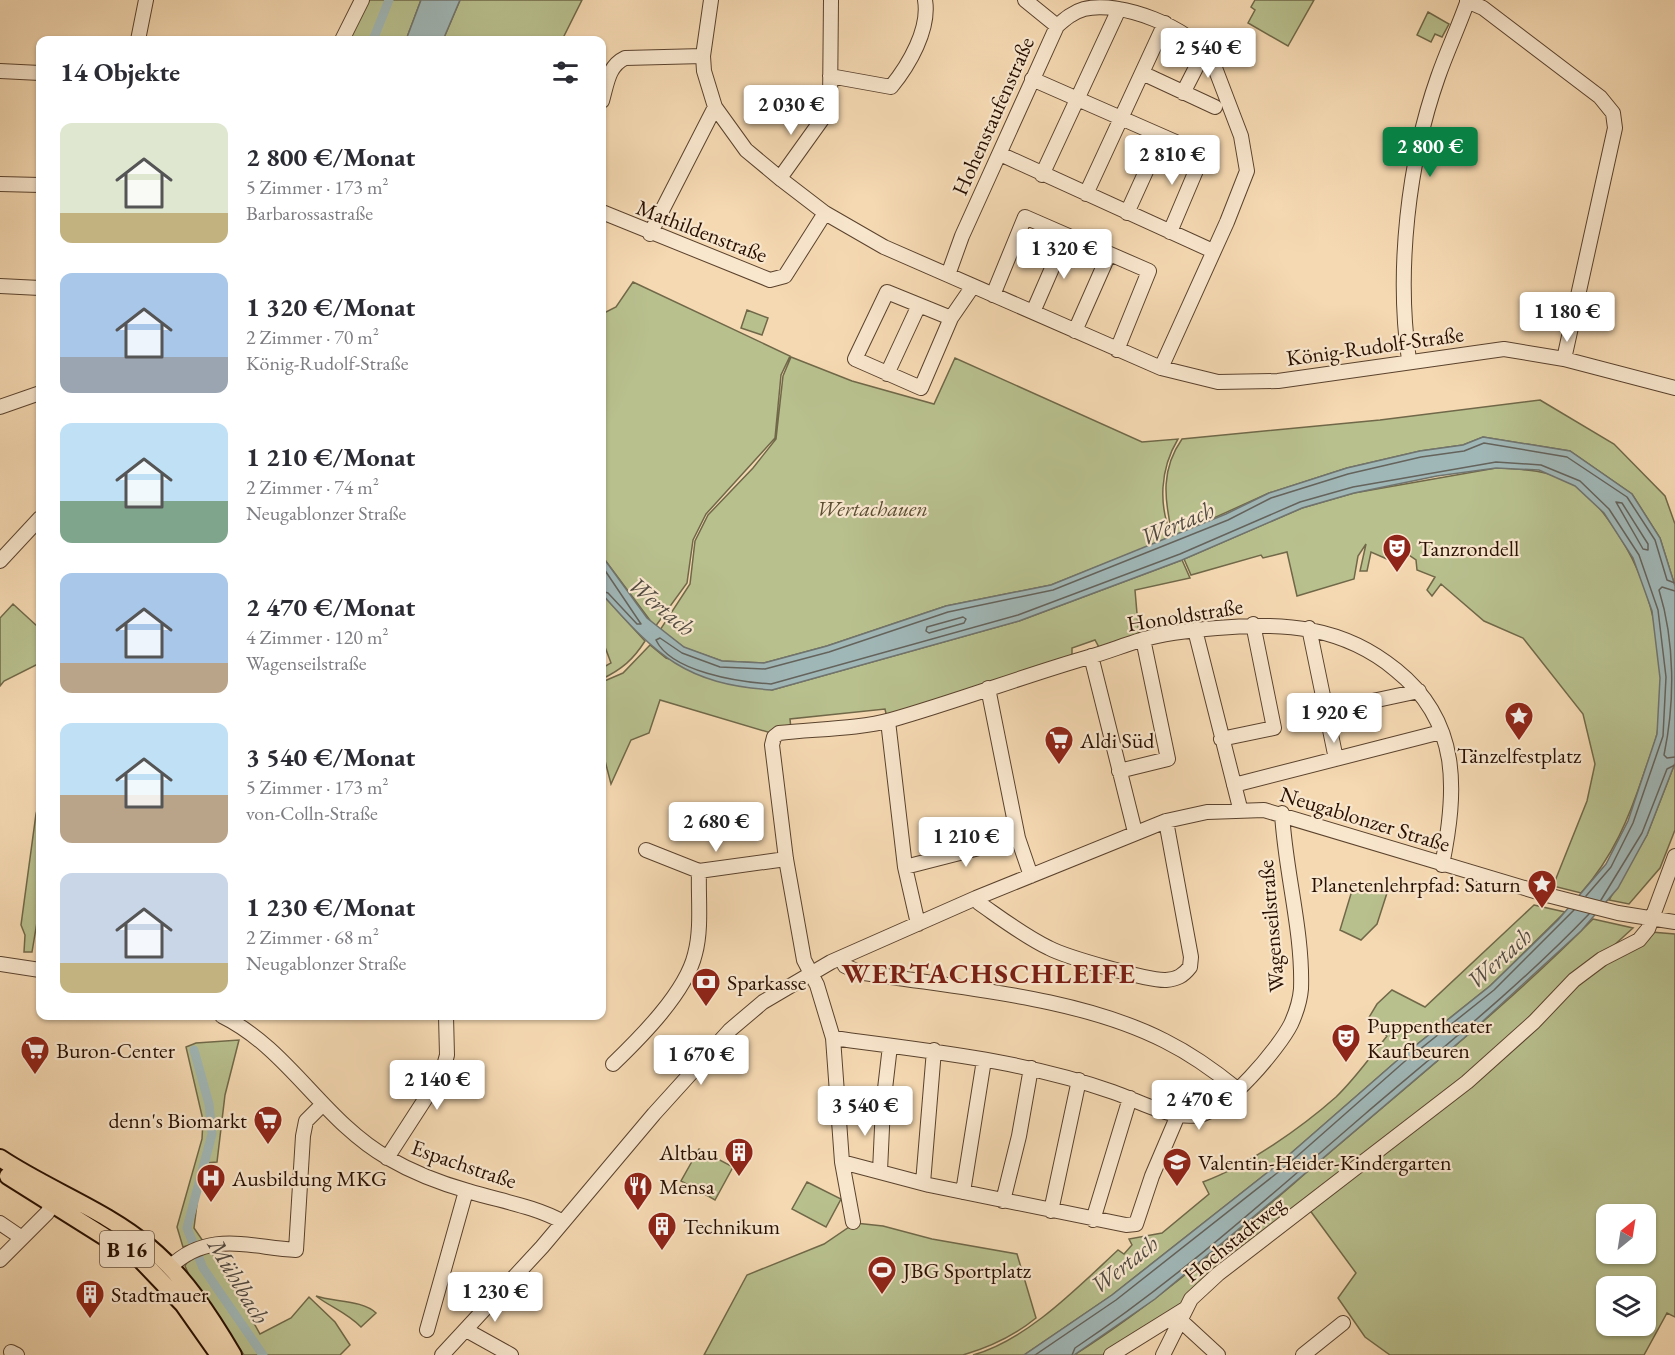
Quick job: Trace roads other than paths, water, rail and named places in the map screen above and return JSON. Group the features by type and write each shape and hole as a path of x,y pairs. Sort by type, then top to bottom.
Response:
{"main road":[{"name":"B 16","path":"0,1158 140,1259 183,1304 219,1355"},
{"name":"B 16","path":"0,1170 130,1233 170,1267 195,1296 233,1355"}],"street":[{"path":"139,36 146,0"},
{"path":"344,36 363,0"},
{"name":"König-Rudolf-Straße","path":"711,0 703,57 715,107 746,150 780,178 825,213 884,247 1161,368 1218,382 1278,381 1409,360 1504,349 1564,359 1675,388"},
{"path":"780,178 828,111 831,0"},
{"path":"830,76 891,87 909,62 927,13 925,0"},
{"path":"1025,0 1056,26"},
{"path":"1409,360 1404,329 1403,260 1410,198 1432,96 1467,1 1483,8 1600,97 1613,113 1615,128 1564,359"},
{"name":"Hohenstaufenstraße","path":"948,275 962,236 1056,26 1072,13 1093,4 1165,23 1189,36 1205,50 1219,76 1241,136 1247,171 1161,368"},
{"path":"1042,175 1119,9"},
{"path":"1086,194 1165,23"},
{"path":"1183,93 1205,50"},
{"path":"606,87 611,70 617,62 625,58 703,57"},
{"path":"0,71 36,73"},
{"path":"1142,74 1215,107"},
{"path":"1032,79 1203,154 1170,232"},
{"path":"651,234 715,107"},
{"path":"1127,213 1162,136"},
{"path":"1000,154 1213,251"},
{"path":"0,184 36,185"},
{"name":"Mathildenstraße","path":"606,214 651,234 770,280 778,280 784,276 825,213"},
{"path":"993,295 1025,217 1149,271 1118,350"},
{"path":"1033,312 1066,236"},
{"path":"1075,331 1109,254"},
{"path":"0,286 36,288"},
{"path":"951,318 887,292 855,359 887,375 921,387 951,318 973,286"},
{"path":"887,375 919,305"},
{"path":"0,407 36,394"},
{"path":"0,561 36,522"},
{"path":"1221,739 1274,728 1253,624"},
{"name":"Honoldstraße","path":"786,859 772,740 779,733 888,721 1143,639 1195,630 1253,624 1309,628 1340,637 1389,664 1419,691 1434,715 1441,732 1448,752 1452,778 1451,821 1442,865"},
{"path":"1309,628 1336,759"},
{"path":"1195,630 1240,808"},
{"path":"1119,771 1168,759 1143,639"},
{"path":"1091,656 1135,832"},
{"path":"987,688 1018,838 1031,876"},
{"path":"1326,711 1419,691"},
{"path":"888,721 905,867 918,924"},
{"path":"1234,785 1441,732"},
{"name":"Neugablonzer Straße","path":"442,1355 563,1222 654,1114 730,1030 763,1002 811,972 841,958 976,898 1166,821 1240,808 1282,813 1442,865 1551,896 1618,914 1675,922"},
{"name":"Wagenseilstraße","path":"1178,1115 1199,1116 1215,1111 1237,1089 1290,1026 1299,997 1299,962 1282,813"},
{"path":"976,898 979,903 1020,932 1051,949 1084,961 1163,980 1177,978 1189,969 1191,957 1166,821"},
{"path":"905,867 1018,838"},
{"path":"646,850 699,871 786,859 804,960 811,972 833,1038 842,1162 853,1222"},
{"name":"Hochstadtweg","path":"1163,1355 1191,1299 1218,1274 1467,1082 1534,1022 1574,980 1602,959 1639,940 1646,932 1675,856"},
{"path":"613,1064 660,1015 689,970 698,941 699,871"},
{"path":"841,958 845,966 859,972 1038,1001 1091,1013 1164,1041 1197,1060 1237,1089"},
{"path":"0,964 36,969"},
{"name":"Espachstraße","path":"228,1020 269,1047 358,1137 387,1158 426,1177 466,1191 542,1212 563,1222"},
{"path":"387,1158 442,1073 447,1055 446,1020"},
{"path":"833,1038 934,1050 1031,1068 1079,1080 1178,1115 1164,1146 1136,1224 1126,1225 1093,1220 923,1183 842,1162"},
{"path":"879,1171 890,1046"},
{"path":"923,1183 934,1050"},
{"path":"963,1192 984,1060"},
{"path":"1003,1201 1019,1136 1031,1068"},
{"path":"1051,1211 1079,1080"},
{"path":"1093,1220 1130,1098"},
{"path":"170,1267 188,1252 207,1245 225,1243 296,1250 303,1136 306,1121 323,1104"},
{"path":"427,1330 466,1191"},
{"path":"0,1260 56,1199"},
{"path":"0,1223 22,1238"},
{"path":"1111,1355 1183,1314 1218,1355"},
{"path":"1302,1355 1343,1323"},
{"path":"466,1330 511,1355"}],"water":[{"path":"421,0 460,0 445,36 408,36"},
{"path":"1483,437 1570,451 1632,494 1660,538 1675,586 1675,763 1647,835 1618,888 1581,931 1471,1032 1282,1193 1155,1299 1074,1355 1024,1355 1112,1295 1282,1161 1400,1058 1490,986 1558,920 1606,864 1628,821 1657,734 1660,678 1652,611 1633,558 1604,513 1575,486 1539,470 1496,468 1437,476 1354,493 1302,508 1182,560 1019,621 772,690 716,681 694,673 657,650 606,598 606,562 647,618 684,647 722,661 764,663 827,646 946,606 1051,585 1226,514 1269,493 1347,468 1420,451 1463,445"}],"waterway":[{"name":"Mühlbach","path":"375,36 389,0"},
{"name":"Mühlbach","path":"194,1050 209,1104 212,1134 187,1228 203,1268 263,1355"}],"place":[{"name":"Tanzrondell","path":"1397,574"},
{"name":"Tänzelfestplatz","path":"1519,742"},
{"name":"Aldi Süd","path":"1059,766"},
{"name":"Planetenlehrpfad: Saturn","path":"1542,910"},
{"name":"Sparkasse","path":"706,1008"},
{"name":"Puppentheater Kaufbeuren","path":"1346,1064"},
{"name":"Buron-Center","path":"35,1076"},
{"name":"denn's Biomarkt","path":"268,1146"},
{"name":"Altbau","path":"739,1178"},
{"name":"Valentin-Heider-Kindergarten","path":"1177,1188"},
{"name":"Ausbildung MKG","path":"211,1204"},
{"name":"Mensa","path":"638,1212"},
{"name":"Technikum","path":"662,1252"},
{"name":"JBG Sportplatz","path":"882,1296"},
{"name":"Stadtmauer","path":"90,1320"}],"district":[{"name":"WERTACHSCHLEIFE","path":"989,973"}],"park label":[{"name":"Wertachauen","path":"872,508"}],"water label":[{"name":"Wertach","path":"1177,523"},
{"name":"Wertach","path":"662,606"},
{"name":"Wertach","path":"1499,958"},
{"name":"Wertach","path":"1124,1264"}]}
